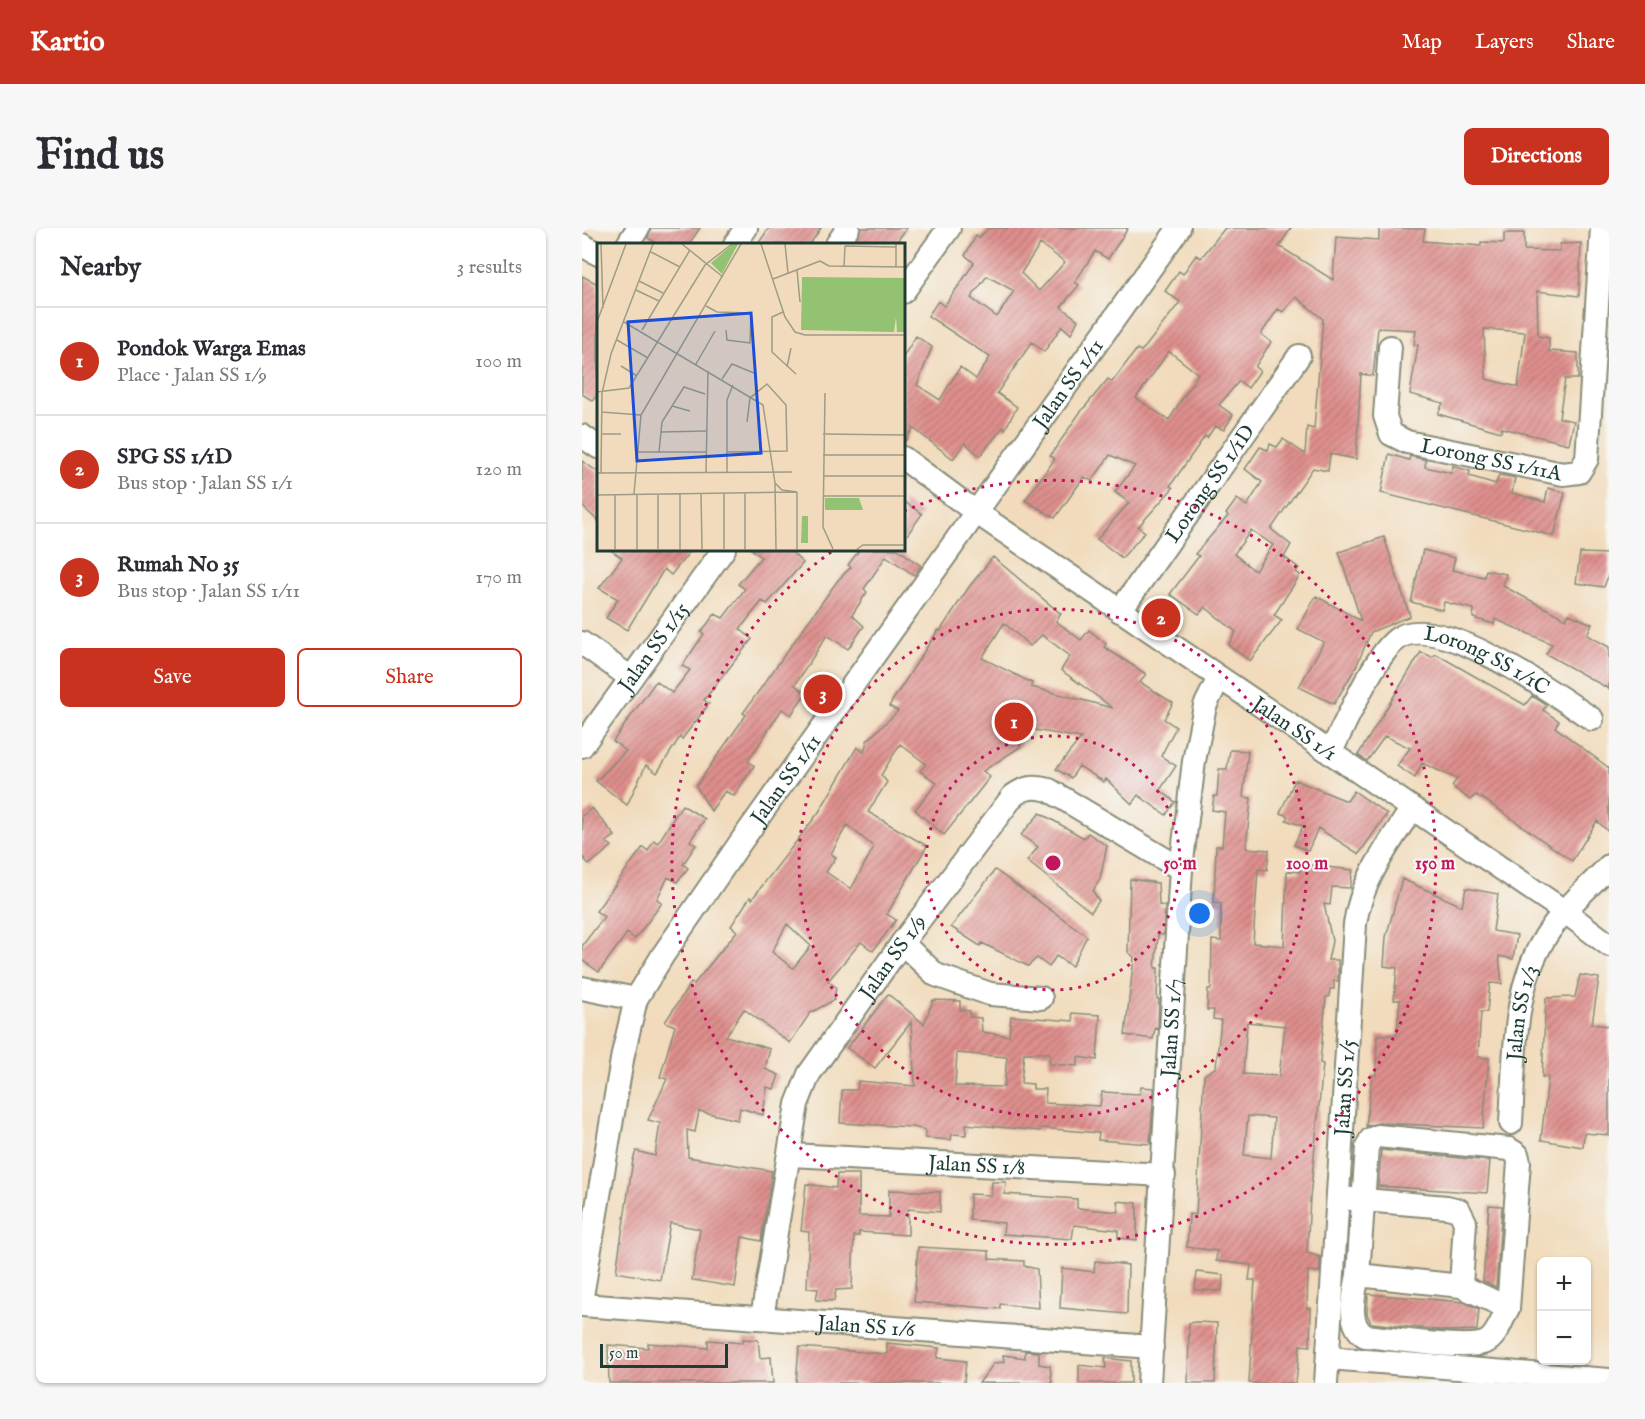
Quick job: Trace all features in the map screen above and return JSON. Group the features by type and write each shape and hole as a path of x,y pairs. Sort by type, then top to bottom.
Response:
{"street":[{"path":"629,243 638,228"},
{"path":"736,243 746,228"},
{"path":"838,243 848,228"},
{"path":"904,291 949,228"},
{"name":"Jalan SS 1/11","path":"582,1296 623,1054 636,999 663,955 740,843 1179,228"},
{"name":"Lorong SS 1/11A","path":"1390,347 1385,416 1391,434 1407,442 1563,474 1579,472 1587,459 1602,228"},
{"path":"582,245 597,253"},
{"name":"Lorong SS 1/1D","path":"1120,611 1299,356"},
{"path":"582,436 597,446"},
{"name":"Jalan SS 1/1","path":"904,459 977,513 1564,911 1609,945"},
{"name":"Jalan SS 1/15","path":"582,746 723,550"},
{"name":"Lorong SS 1/1C","path":"1330,753 1383,653 1398,638 1420,632 1452,638 1527,676 1592,719"},
{"path":"582,643 631,678"},
{"name":"Jalan SS 1/7","path":"1149,1383 1164,1175 1181,869 1194,760 1205,706 1219,678"},
{"name":"Jalan SS 1/9","path":"762,1318 797,1104 809,1074 902,943 1012,795 1024,788 1037,786 1055,793 1181,869"},
{"name":"Jalan SS 1/5","path":"1326,1383 1352,1198 1358,903 1366,883 1412,808"},
{"name":"Jalan SS 1/3","path":"1511,1124 1521,996 1530,968 1550,929 1564,911 1609,867"},
{"path":"902,943 936,975 990,994 1041,998"},
{"path":"582,988 636,999"},
{"path":"1378,1136 1509,1149 1518,1154 1508,1308 1497,1332 1488,1342 1479,1345 1365,1336 1357,1330 1353,1322 1358,1275 1352,1198 1371,1139 1378,1136"},
{"name":"Jalan SS 1/8","path":"790,1155 1164,1175"},
{"path":"1352,1198 1459,1210 1464,1222 1461,1286"},
{"path":"1358,1275 1461,1286 1508,1308"},
{"name":"Jalan SS 1/6","path":"582,1305 1152,1347"},
{"path":"1328,1358 1609,1380"}],"building":[{"path":"651,228 700,228 690,243 656,243 648,238"},
{"path":"769,228 821,228 811,243 759,243"},
{"path":"861,228 907,228 896,243 854,243"},
{"path":"988,228 1128,228 1108,259 1095,251 1075,282 1079,285 1061,307 1078,320 1071,334 1062,326 1044,352 1032,342 997,393 1017,407 1005,429 1003,427 980,456 965,443 953,459 913,428 904,443 904,355 916,336 932,347 917,385 940,400 960,367 976,379 990,357 928,316 938,301 944,306 974,263 965,255 976,236 979,238","holes":["1040,244 1065,262 1039,291 1021,273","987,276 1014,291 997,317 971,298"]},
{"path":"1225,228 1291,228 1279,246 1333,280 1336,237 1379,240 1379,228 1425,229 1423,241 1481,246 1481,242 1504,243 1504,233 1524,233 1524,250 1560,251 1560,244 1581,243 1579,296 1537,291 1538,336 1549,338 1549,351 1578,353 1578,379 1565,379 1559,418 1574,421 1569,444 1502,428 1501,432 1438,414 1443,403 1410,394 1418,345 1414,345 1416,330 1378,328 1373,376 1361,374 1356,459 1330,454 1328,471 1313,468 1271,529 1291,545 1284,557 1299,568 1296,572 1300,575 1274,615 1282,620 1250,661 1228,645 1236,632 1205,607 1199,614 1170,594 1199,556 1195,554 1228,516 1226,514 1237,499 1247,506 1262,482 1245,469 1260,447 1268,450 1270,444 1277,447 1283,439 1305,454 1307,427 1314,429 1323,319 1296,297 1283,312 1278,309 1261,334 1271,342 1255,367 1260,371 1248,388 1239,381 1219,405 1233,415 1224,430 1215,426 1207,438 1205,436 1170,486 1173,488 1138,527 1145,532 1122,558 1097,539 1129,503 1115,492 1135,466 1110,455 1092,481 1084,477 1055,518 1025,500 1055,459 1050,456 1079,414 1108,379 1112,382 1137,349 1141,351 1146,346 1180,302 1165,291 1179,271 1183,274 1196,255 1201,258","holes":["1484,329 1525,332 1518,387 1486,379","1169,351 1198,374 1169,420 1136,398","1251,530 1273,545 1255,571 1234,554"]},
{"path":"582,276 597,284 597,395 593,401 582,394"},
{"path":"1389,454 1409,460 1410,456 1426,460 1425,467 1451,473 1453,466 1470,471 1469,476 1496,484 1499,475 1515,478 1512,493 1545,502 1548,488 1565,493 1554,536 1381,493"},
{"path":"582,461 597,471 597,520 582,506"},
{"path":"904,502 922,514 904,540"},
{"path":"1384,537 1410,616 1371,632 1356,667 1334,704 1299,687 1324,642 1298,629 1316,596 1361,621 1339,552"},
{"path":"610,550 691,550 671,575 664,569 627,630 606,618 618,599 599,588 622,558"},
{"path":"752,550 789,550 803,563 767,604 762,601 740,629 752,639 704,700 709,704 682,739 680,737 657,773 646,765 627,805 596,781 626,751 613,741 656,681 672,693 690,670 682,666 704,634 701,632 715,614 723,618 745,589 738,584 761,557"},
{"path":"859,550 899,550 921,566 914,575 886,556 864,589 867,592 852,615 864,626 848,649 827,635 795,685 806,693 791,715 782,709 748,761 754,766 734,796 725,791 711,811 696,786 746,715 743,713 838,580 851,567 848,565"},
{"path":"1423,550 1455,558 1452,570 1484,577 1486,570 1506,574 1503,586 1566,619 1569,614 1592,624 1587,635 1609,647 1609,689 1546,654 1552,644 1495,619 1494,624 1473,618 1474,609 1444,602 1442,610 1411,602"},
{"path":"1580,553 1609,554 1609,573 1604,587 1576,583"},
{"path":"993,557 1061,614 1056,621 1081,640 1089,630 1106,644 1104,647 1146,674 1140,682 1173,703 1164,719 1176,727 1161,756 1176,766 1160,790 1175,802 1166,815 1138,795 1132,804 1106,779 1104,782 1079,766 1071,778 1056,769 1081,738 1023,728 1020,747 983,771 990,777 944,835 915,810 937,783 920,771 926,764 900,744 881,775 887,782 868,812 927,846 887,914 896,920 873,951 861,942 828,981 836,987 834,1000 810,1013 790,1043 744,1009 726,1036 770,1049 765,1069 779,1075 774,1089 767,1087 763,1115 740,1108 738,1120 699,1111 695,1132 687,1130 688,1157 772,1171 761,1241 742,1237 735,1287 692,1280 700,1229 670,1223 660,1280 616,1272 636,1151 655,1156 660,1123 648,1120 667,1079 660,1077 675,1026 665,1022 691,983 694,984 737,931 731,926 750,897 752,899 819,812 857,747 864,752 867,741 898,711 889,706 969,587","holes":["1004,623 1030,646 1042,635 1070,656 1061,670 1113,708 1031,687 1032,683 982,658","847,825 874,847 851,889 826,872 836,857 831,854","787,924 811,946 793,968 772,952"]},
{"path":"1421,652 1432,657 1436,654 1525,705 1532,696 1547,705 1543,710 1559,721 1555,727 1609,768 1609,832 1597,821 1572,861 1485,800 1476,795 1470,800 1452,786 1457,779 1422,763 1415,778 1397,766 1410,748 1385,736 1367,761 1358,755"},
{"path":"1230,750 1248,751 1243,797 1251,798 1246,848 1269,850 1267,870 1258,869 1253,943 1284,946 1287,871 1300,872 1300,864 1353,870 1350,888 1332,887 1330,905 1324,904 1332,941 1328,960 1338,960 1338,981 1334,981 1334,989 1330,989 1329,997 1326,997 1320,1063 1323,1064 1310,1198 1307,1253 1320,1257 1320,1272 1308,1271 1307,1308 1311,1308 1310,1346 1300,1345 1296,1383 1249,1383 1255,1280 1249,1280 1251,1265 1216,1261 1217,1251 1187,1247 1189,1214 1196,1215 1204,1075 1216,1067 1221,1020 1213,1019 1214,1010 1207,1010 1208,989 1211,989 1212,940 1221,941 1221,903 1214,903 1216,846 1222,846 1225,812 1212,810 1214,796 1217,796 1219,769 1227,769","holes":["1247,1022 1285,1026 1279,1076 1243,1074","1248,1116 1274,1118 1271,1158 1244,1155"]},
{"path":"1295,780 1347,801 1354,791 1387,814 1359,854 1318,828 1308,851 1294,845 1303,826 1286,820 1288,816 1280,813"},
{"path":"682,805 705,819 690,841 696,845 683,864 688,868 677,882 668,877 657,899 662,903 635,939 627,933 599,972 582,960 582,946 604,917 596,911 643,847 648,851 654,840 658,843"},
{"path":"592,808 615,836 606,842 612,846 589,865 582,856 582,816"},
{"path":"1040,813 1084,838 1088,833 1107,846 1100,879 1093,891 1099,901 1091,912 1027,861 1038,847 1021,835"},
{"path":"995,870 1087,936 1072,966 1056,956 1049,967 1037,958 1028,966 982,943 980,946 951,927"},
{"path":"1130,879 1158,883 1159,905 1165,906 1163,935 1158,935 1155,968 1158,968 1157,999 1159,999 1158,1029 1155,1028 1153,1039 1125,1035 1134,957 1128,952"},
{"path":"1402,879 1462,906 1466,888 1498,894 1493,931 1517,935 1513,959 1499,956 1502,984 1490,983 1487,1012 1481,1012 1478,1057 1489,1058 1483,1128 1379,1123 1366,1126 1372,1075 1376,1075 1377,1035 1397,1035 1400,1000 1394,1000 1397,968 1384,966 1386,937"},
{"path":"1580,975 1599,978 1592,1024 1609,1026 1609,1135 1584,1133 1583,1147 1541,1140 1548,1077 1542,1077 1546,998 1575,997"},
{"path":"888,994 924,1024 933,1000 960,1001 960,1010 970,1011 970,1017 981,1018 982,1032 1009,1036 1011,1016 1073,1021 1072,1013 1100,1015 1097,1060 1078,1057 1078,1066 1049,1064 1050,1053 1024,1053 1021,1083 1033,1084 1033,1089 1046,1089 1045,1103 1100,1106 1102,1092 1140,1094 1141,1087 1154,1088 1150,1144 1098,1140 1099,1133 1041,1128 1040,1131 966,1124 966,1135 952,1134 951,1140 925,1138 925,1130 913,1127 840,1123 842,1090 857,1090 858,1081 915,1086 911,1022 875,1068 847,1048","holes":["957,1053 1007,1057 1004,1087 955,1086"]},
{"path":"1381,1150 1490,1161 1487,1193 1378,1186"},
{"path":"837,1174 859,1174 859,1216 889,1217 889,1190 940,1192 940,1212 908,1209 908,1235 859,1232 859,1236 854,1236 852,1289 836,1290 834,1301 816,1300 818,1289 807,1288 809,1232 801,1231 806,1184 836,1188"},
{"path":"992,1182 1006,1182 1005,1194 1077,1199 1077,1208 1119,1212 1117,1201 1137,1203 1137,1240 1118,1238 1118,1230 1074,1225 1072,1239 1003,1234 1004,1223 970,1220 970,1194 991,1195"},
{"path":"1489,1205 1502,1206 1496,1287 1483,1281"},
{"path":"918,1247 989,1251 989,1259 1024,1261 1024,1266 1037,1269 1039,1308 1000,1304 1000,1309 914,1302"},
{"path":"1095,1261 1128,1265 1127,1314 1060,1308 1062,1268 1094,1272"},
{"path":"1197,1272 1223,1275 1222,1291 1195,1290"},
{"path":"1368,1294 1464,1302 1479,1309 1477,1330 1447,1331 1371,1323 1367,1314"},
{"path":"1189,1323 1217,1323 1215,1383 1188,1383"},
{"path":"743,1339 758,1340 760,1358 771,1357 773,1383 609,1383 608,1345 648,1348 648,1343 708,1348 708,1340 743,1343"},
{"path":"887,1343 939,1348 937,1358 966,1361 964,1383 796,1383 799,1347 887,1354"},
{"path":"1025,1351 1039,1352 1039,1364 1050,1366 1052,1383 979,1383 994,1363 1004,1362 1003,1355 1025,1358"},
{"path":"1105,1358 1131,1361 1131,1383 1079,1383 1079,1365 1106,1368"}],"place":[{"name":"SPG SS 1/1D","path":"1161,618"},
{"name":"Rumah No 35","path":"823,694"},
{"name":"Pondok Warga Emas","path":"1014,722"}]}
